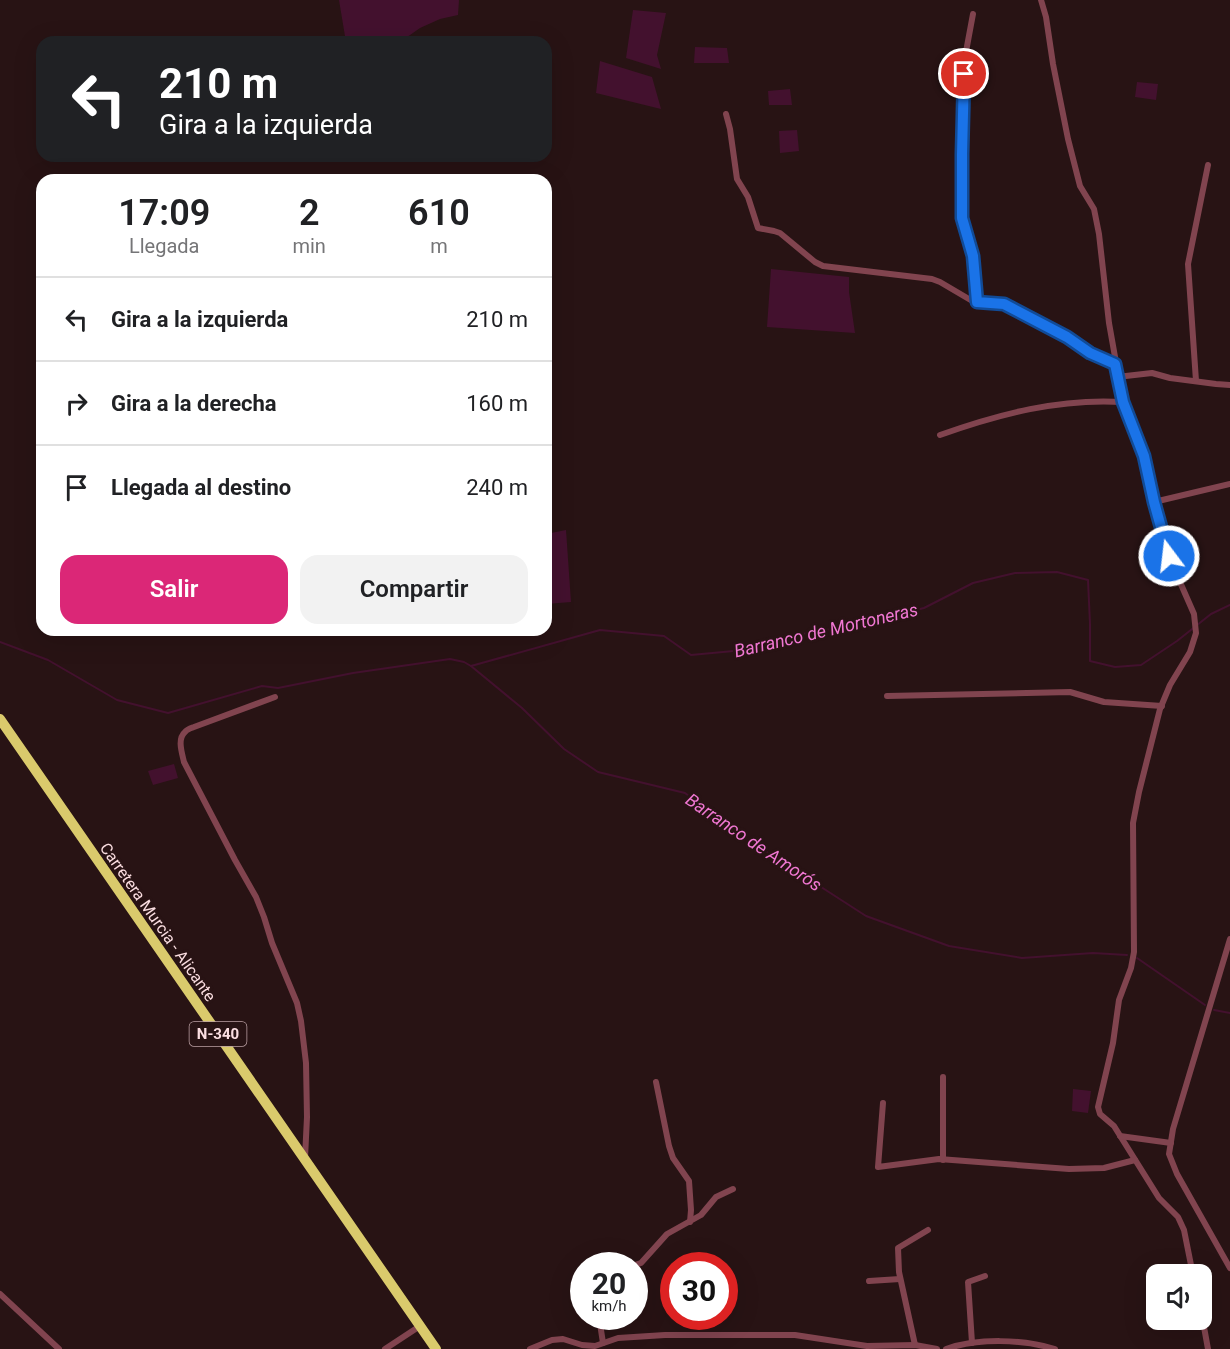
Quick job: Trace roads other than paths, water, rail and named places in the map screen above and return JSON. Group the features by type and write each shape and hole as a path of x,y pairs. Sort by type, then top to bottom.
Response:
{"highway":[{"name":"Carretera Murcia - Alicante","path":"0,719 436,1349"}],"street":[{"path":"1041,0 1068,139 1080,186 1094,209 1115,364 1123,402 1144,456 1169,556 1194,614 1196,633 1190,652 1170,685 1162,706 1139,792 1133,823 1134,952 1131,968 1119,1000 1113,1043 1098,1107 1100,1114 1114,1126 1159,1198 1178,1217 1184,1230 1191,1264"},
{"path":"973,14 965,57 962,218 973,256 977,302"},
{"path":"726,114 737,179 748,197 758,228 780,233 819,265 932,279 977,302 1004,304 1067,337 1090,353 1115,364"},
{"path":"1196,381 1188,264 1208,165"},
{"path":"1118,377 1152,373 1170,378 1230,385"},
{"path":"940,435 1029,409 1089,400 1123,402"},
{"path":"1154,502 1230,484"},
{"path":"887,696 1070,692 1104,702 1162,706"},
{"path":"275,697 194,727 184,732 181,738 184,762 256,897 297,1003 306,1063 305,1159"},
{"path":"1230,939 1173,1129 1169,1154 1177,1174 1230,1268"},
{"path":"943,1077 943,1160"},
{"path":"656,1082 669,1146 673,1158 689,1181 690,1222"},
{"path":"883,1103 878,1167 943,1160 1069,1169 1104,1168 1135,1160"},
{"path":"1120,1136 1171,1143"},
{"path":"648,1255 667,1234 701,1215 716,1197 733,1189"},
{"path":"915,1345 900,1278 898,1248 928,1230"},
{"path":"972,1342 968,1282 985,1275"},
{"path":"869,1281 900,1278"},
{"path":"0,1294 59,1349"},
{"path":"385,1349 420,1326"},
{"path":"602,1330 603,1343"},
{"path":"1205,1330 1208,1349"},
{"path":"530,1349 552,1340 563,1339 582,1345 596,1346 618,1338 665,1335 795,1335 867,1347 915,1345 937,1349"},
{"path":"946,1349 972,1342 1019,1342 1055,1349"}],"waterway":[{"name":"Barranco de Mortoneras","path":"471,666 600,630 664,636 691,655 755,649 791,636 855,625 924,608 973,583 1015,573 1057,572 1088,580 1090,661 1115,667 1141,665 1177,641 1211,614 1230,605"},
{"name":"Barranco de Amorós","path":"0,642 48,660 117,700 168,713 262,686 278,688 353,673 450,659 464,662 522,708 564,749 598,772 685,793 739,834 866,916 949,946 1022,958 1093,953 1127,955"},
{"name":"Barranco de Amorós","path":"1137,958 1205,1005"},
{"name":"Barranco de Amorós","path":"1214,1010 1230,1013"}]}
